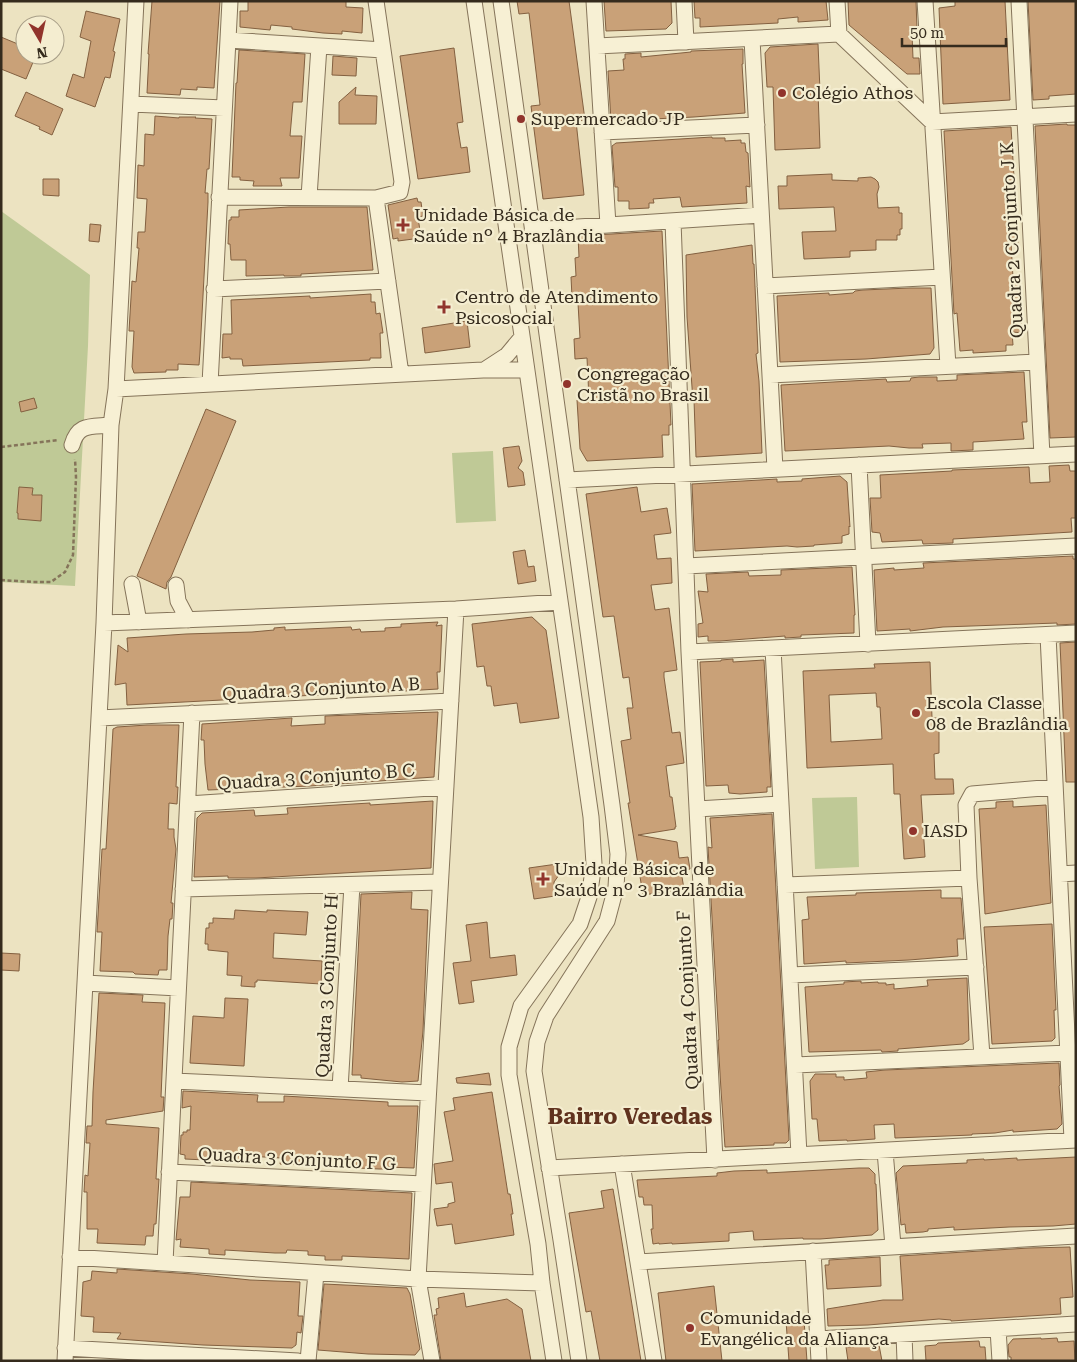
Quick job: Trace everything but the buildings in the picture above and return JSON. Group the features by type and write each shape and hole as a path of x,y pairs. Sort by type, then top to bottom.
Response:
{"street":[{"path":"136,1 116,389 111,425 104,623 65,1354 298,1361"},
{"path":"210,384 230,1"},
{"path":"219,197 376,198 400,192 402,182 376,1"},
{"path":"474,2 483,10 495,8 501,1"},
{"path":"501,1 618,854 616,887 607,920 546,1016 537,1042 534,1071 579,1361"},
{"path":"594,1 608,225"},
{"path":"684,1 686,42"},
{"path":"837,1 839,34 932,122 1076,114"},
{"path":"925,1 948,366"},
{"name":"Quadra 2 Conjunto J K","path":"1018,1 1042,456"},
{"path":"474,2 591,817 594,864 590,897 580,924 521,1006 509,1047 508,1075 538,1244 554,1361"},
{"path":"480,41 487,34 497,32 506,39"},
{"path":"597,46 839,34"},
{"path":"752,39 775,470"},
{"path":"228,40 383,50"},
{"path":"309,197 319,46"},
{"path":"131,104 224,108"},
{"path":"602,132 757,124"},
{"path":"376,198 401,374"},
{"path":"504,211 530,209"},
{"path":"532,230 762,215"},
{"name":"Quadra 4 Conjunto F","path":"673,221 689,652 715,1160"},
{"path":"765,286 942,277"},
{"path":"214,289 388,281"},
{"path":"483,370 507,355 522,337"},
{"path":"770,375 1037,362"},
{"path":"116,389 483,370 526,370"},
{"path":"72,445 79,430 111,425"},
{"path":"567,480 1076,454"},
{"path":"859,465 868,644"},
{"path":"686,566 1076,546"},
{"path":"132,584 139,622"},
{"path":"176,584 178,601 188,620"},
{"path":"104,623 456,609 560,602"},
{"path":"432,1361 418,1279 456,609"},
{"path":"689,652 1076,633"},
{"path":"550,1168 1074,1140 1068,1053 1048,635"},
{"path":"772,648 799,1155"},
{"path":"569,668 580,674 589,672 593,664"},
{"path":"574,702 579,694 590,692 598,702"},
{"name":"Quadra 3 Conjunto A B","path":"99,718 451,701"},
{"path":"165,1263 192,713"},
{"name":"Quadra 3 Conjunto B C","path":"188,804 446,787"},
{"path":"982,1056 966,805 972,794 1055,787"},
{"path":"697,809 781,804"},
{"path":"1060,874 1076,872"},
{"path":"785,885 970,878"},
{"path":"183,889 440,882"},
{"name":"Quadra 3 Conjunto H","path":"340,1089 352,885"},
{"path":"790,976 976,967"},
{"path":"85,983 178,988"},
{"path":"795,1066 1068,1053"},
{"path":"174,1081 428,1093"},
{"path":"884,1151 893,1246"},
{"path":"622,1164 654,1361"},
{"name":"Quadra 3 Conjunto F G","path":"169,1172 423,1184"},
{"path":"638,1262 1076,1236"},
{"path":"538,1244 561,1240"},
{"path":"813,1251 819,1361"},
{"path":"70,1257 418,1279 542,1283"},
{"path":"308,1361 316,1273"},
{"path":"818,1339 1076,1324"},
{"path":"998,1329 1000,1361"},
{"path":"904,1334 905,1361"}],"path":[{"path":"1,446 63,440 72,445 76,477 73,555 65,572 51,582 1,580"}],"green space":[{"path":"1,211 90,275 75,586 1,582"},
{"path":"493,451 496,521 456,523 452,453"},
{"path":"857,797 859,867 815,869 812,798"}],"place":[{"name":"Colégio Athos","path":"782,93"},
{"name":"Supermercado JP","path":"521,119"},
{"name":"Unidade Básica de Saúde nº 4 Brazlândia","path":"403,225"},
{"name":"Centro de Atendimento Psicosocial","path":"444,307"},
{"name":"Congregação Cristã no Brasil","path":"567,384"},
{"name":"Escola Classe 08 de Brazlândia","path":"916,713"},
{"name":"IASD","path":"913,831"},
{"name":"Unidade Básica de Saúde nº 3 Brazlândia","path":"543,879"},
{"name":"Comunidade Evangélica da Aliança","path":"690,1328"}],"district":[{"name":"Bairro Veredas","path":"630,1116"}]}
